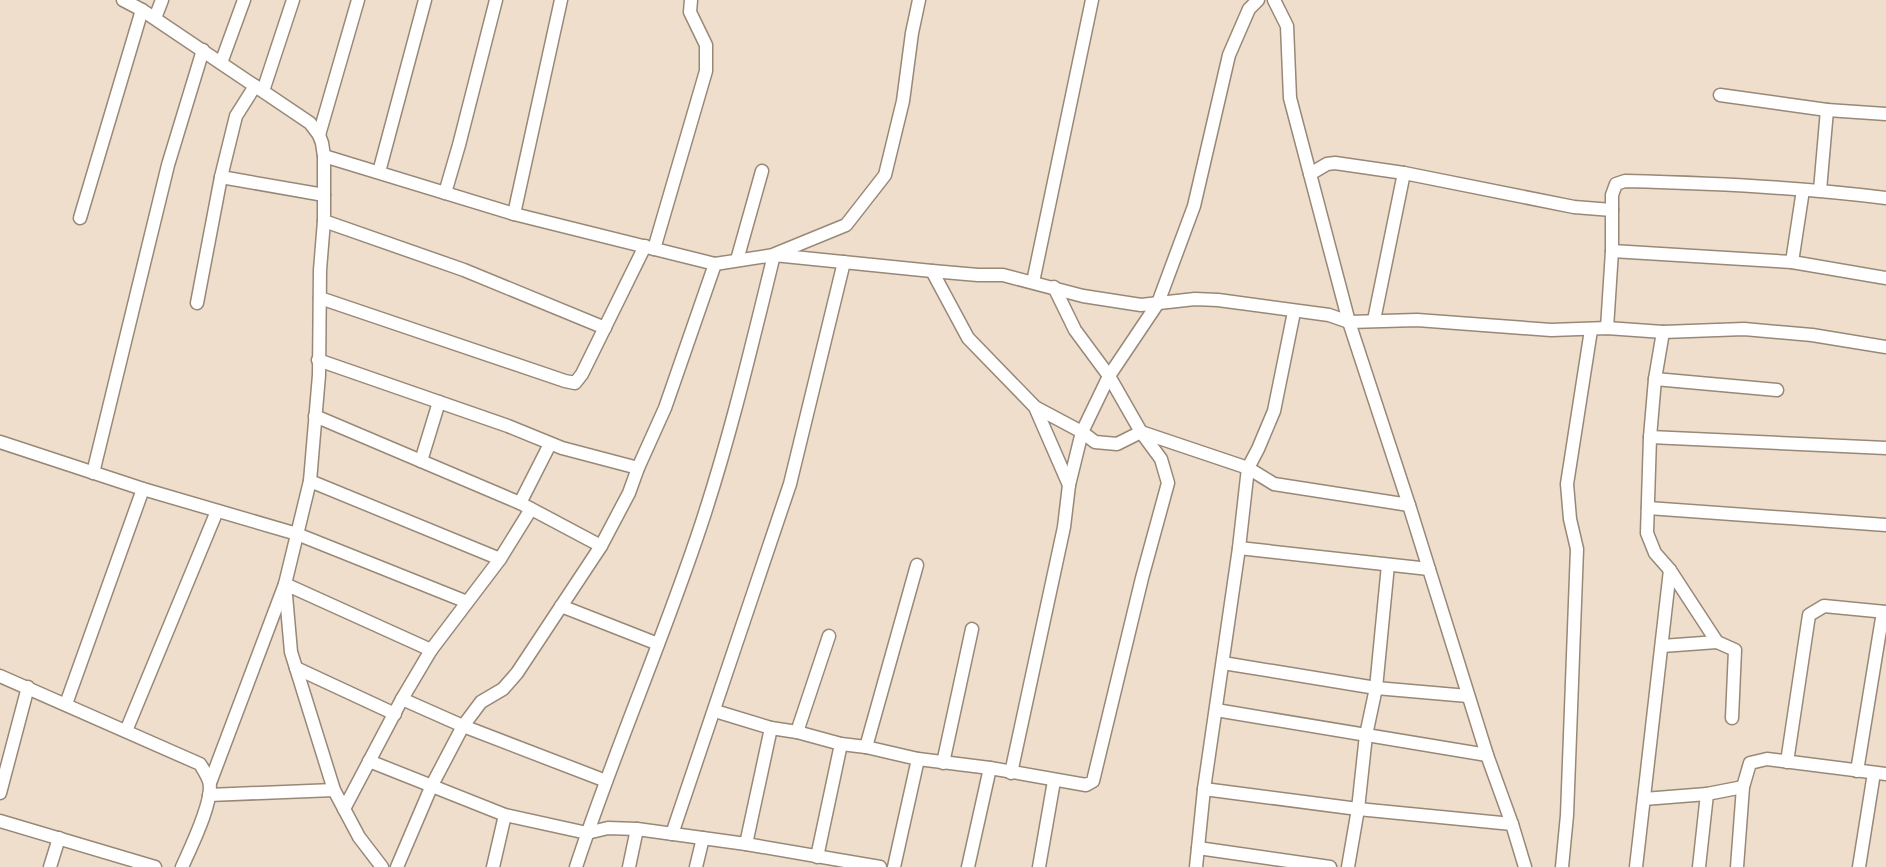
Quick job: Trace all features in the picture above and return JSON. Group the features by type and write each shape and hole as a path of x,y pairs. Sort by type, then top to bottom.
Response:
{"street":[{"path":"123,0 155,18 310,123 320,135"},
{"path":"155,18 162,0"},
{"path":"221,63 244,0"},
{"path":"197,303 220,177 236,116 259,89 293,0"},
{"path":"182,867 204,815 209,789 285,584 310,481 319,375 324,221 324,156 320,135 358,0"},
{"path":"379,172 425,0"},
{"path":"445,193 496,0"},
{"path":"514,214 561,0"},
{"path":"320,298 575,383 650,248 706,71 706,45 690,12 691,0"},
{"path":"774,255 846,225 885,175 903,101 912,33 920,0"},
{"path":"1033,282 1092,0"},
{"path":"1011,773 1064,527 1069,485 1082,432 1109,376 1158,303 1194,206 1229,55 1248,9 1258,0"},
{"path":"1274,0 1287,26 1290,98 1348,322 1525,867"},
{"path":"80,218 142,10"},
{"path":"93,473 168,165 202,51"},
{"path":"1720,95 1827,110 1886,114"},
{"path":"1820,190 1827,110"},
{"path":"324,156 514,214 715,264 774,255 932,272 1003,274 1114,302 1141,305 1195,299 1218,300 1329,315 1348,322 1417,320 1551,330 1607,328 1663,332 1744,328 1812,335 1886,347"},
{"path":"1310,174 1327,164 1335,163 1404,173 1574,207 1612,210"},
{"path":"737,260 762,171"},
{"path":"1374,320 1404,173"},
{"path":"220,177 324,195"},
{"path":"1607,328 1612,251 1612,195 1616,184 1625,181 1708,182 1820,190 1886,198"},
{"path":"1792,262 1803,190"},
{"path":"324,221 464,270 605,328"},
{"path":"1612,251 1792,262 1886,278"},
{"path":"576,867 705,511 738,402 774,255"},
{"path":"672,834 790,484 844,262"},
{"path":"397,867 432,785 464,726 481,702 503,689 517,673 601,546 629,493 665,408 715,264"},
{"path":"932,272 968,338 1035,407 1082,432 1095,442 1117,444 1141,432 1248,468 1274,484 1409,505"},
{"path":"715,711 771,728 918,759 990,768 1054,781 1086,785 1093,781 1142,578 1168,483 1161,459 1141,432 1109,376 1075,330 1054,287"},
{"path":"1196,867 1204,789 1239,548 1248,468 1274,411 1294,312"},
{"path":"1562,867 1567,815 1577,549 1570,519 1567,484 1591,330"},
{"path":"1663,332 1655,379 1650,437 1647,533 1655,553 1670,570 1717,642"},
{"path":"318,360 550,444 638,468"},
{"path":"1655,379 1777,390"},
{"path":"421,461 439,402"},
{"path":"1035,407 1069,485"},
{"path":"315,416 525,506 601,546"},
{"path":"1650,437 1886,448"},
{"path":"0,442 143,489 297,534 467,602"},
{"path":"344,808 431,650 500,559 550,444"},
{"path":"310,481 500,559"},
{"path":"66,704 143,489"},
{"path":"1648,508 1886,525"},
{"path":"126,731 217,511"},
{"path":"1239,548 1429,569"},
{"path":"866,747 917,565"},
{"path":"1348,867 1358,809 1366,735 1376,688 1388,565"},
{"path":"1636,867 1670,570"},
{"path":"285,584 431,650"},
{"path":"285,584 291,652 334,790 359,837 382,867"},
{"path":"561,606 658,644"},
{"path":"1787,762 1809,615 1824,606 1884,612 1857,771"},
{"path":"943,763 972,629"},
{"path":"797,732 828,636"},
{"path":"1662,646 1717,642 1735,650 1732,718"},
{"path":"1223,663 1376,688 1468,696"},
{"path":"296,668 395,714"},
{"path":"0,676 200,764 209,789"},
{"path":"0,793 28,687"},
{"path":"402,699 464,726 606,781"},
{"path":"1216,710 1487,755"},
{"path":"746,844 771,728"},
{"path":"817,857 841,744"},
{"path":"894,867 918,759"},
{"path":"1737,867 1743,787 1750,763 1767,759 1880,773 1860,867"},
{"path":"369,761 505,815 587,833 608,828 672,834 746,844 817,857 836,864 880,867"},
{"path":"968,867 990,768"},
{"path":"1040,867 1054,781"},
{"path":"1644,800 1707,794 1743,787"},
{"path":"209,789 334,790"},
{"path":"1204,789 1358,809 1512,824"},
{"path":"1699,867 1707,794"},
{"path":"493,867 505,815"},
{"path":"0,821 155,867"},
{"path":"629,867 637,830"},
{"path":"51,867 59,838"},
{"path":"696,867 702,838"},
{"path":"1198,848 1330,867"}]}
